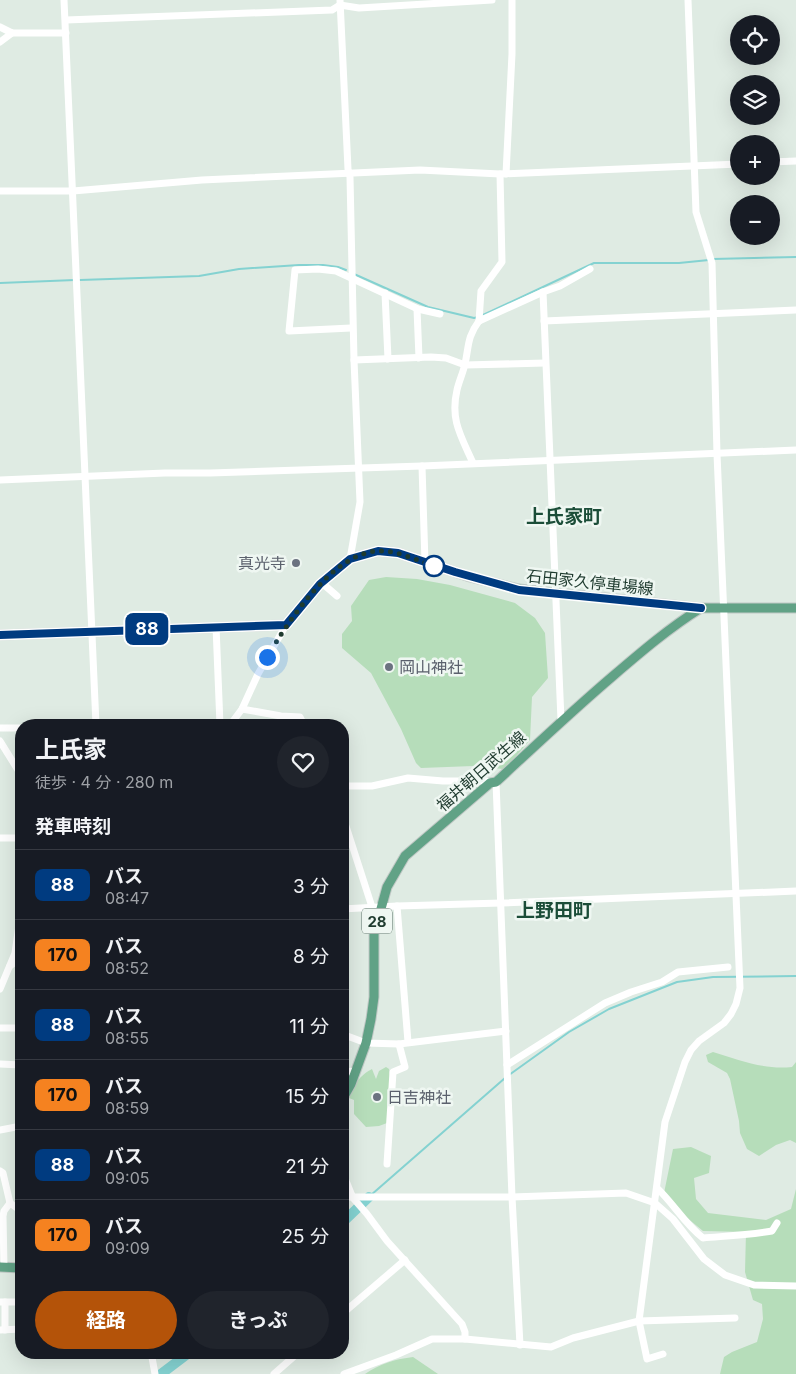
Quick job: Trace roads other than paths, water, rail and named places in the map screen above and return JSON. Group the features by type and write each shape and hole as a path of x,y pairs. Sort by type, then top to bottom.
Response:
{"main road":[{"name":"石田家久停車場線","path":"286,625 322,583 350,559 378,551 398,553 425,563 519,590 701,608"},
{"path":"701,608 796,608"},
{"name":"福井朝日武生線","path":"349,1084 366,1043 374,997 376,907 405,856 656,640 678,622 701,608"},
{"path":"0,635 286,625"},
{"path":"2,1267 15,1268"}],"street":[{"path":"64,0 96,719"},
{"path":"340,2 359,8 492,0"},
{"path":"472,463 455,421 454,411 457,389 465,365 468,342 479,318 481,290 502,262 503,174 512,54 512,0"},
{"path":"663,1354 648,1359 639,1321 666,1122 685,1062 699,1041 724,1023 731,1014 740,988 723,608 711,260 696,212 688,0"},
{"path":"66,20 332,10 340,2"},
{"path":"340,2 349,173 360,502 350,559"},
{"path":"0,27 12,33 66,33"},
{"path":"0,42 12,33"},
{"path":"780,162 796,161"},
{"path":"0,191 73,191 202,180 420,170 503,174 730,164"},
{"path":"351,328 289,331 295,270 318,269 336,271 417,309 440,314"},
{"path":"479,318 560,286 590,269"},
{"path":"543,292 561,720"},
{"path":"385,293 388,359"},
{"path":"417,309 419,358"},
{"path":"544,321 796,310"},
{"path":"354,360 431,357 446,358 465,365 545,363"},
{"path":"0,480 422,466 796,450"},
{"path":"422,466 425,563"},
{"path":"322,583 337,596"},
{"path":"234,719 242,709 258,674 286,625"},
{"path":"216,626 220,719"},
{"path":"242,709 281,716 300,717 301,719"},
{"path":"0,728 15,728"},
{"path":"0,741 15,765"},
{"path":"349,786 372,786 408,778 493,782 501,903 512,1197 520,1345"},
{"path":"0,838 15,838"},
{"path":"349,846 376,907"},
{"path":"349,909 796,891"},
{"path":"397,906 408,1042"},
{"path":"0,989 15,953"},
{"path":"9,966 15,962"},
{"path":"507,1068 604,1003 662,982 678,972 728,967"},
{"path":"0,1028 15,1028"},
{"path":"349,1037 366,1043 399,1044 506,1031"},
{"path":"387,1164 393,1072 405,1067 399,1044"},
{"path":"0,1064 15,1065"},
{"path":"349,1071 355,1071"},
{"path":"0,1130 15,1127"},
{"path":"0,1171 4,1173 10,1203 15,1207"},
{"path":"349,1188 353,1198 387,1240 462,1324 465,1339"},
{"path":"657,1188 670,1200 696,1233 703,1238 772,1231 777,1222"},
{"path":"349,1198 512,1197 619,1193 655,1203 672,1219 704,1258 725,1275 754,1285 796,1286"},
{"path":"2,1267 3,1216 10,1203"},
{"path":"349,1308 405,1260"},
{"path":"3,1302 3,1330"},
{"path":"344,1374 396,1355 432,1339 465,1339 551,1347 573,1338 639,1321 735,1318"},
{"path":"152,1359 155,1372"},
{"path":"274,1374 291,1359"}],"waterway":[{"path":"713,259 796,257"},
{"path":"483,315 594,263 679,263 709,260"},
{"path":"80,280 199,276 239,269 299,265 323,265 346,270"},
{"path":"354,274 428,307 474,318 478,317"},
{"path":"0,283 75,280"},
{"path":"509,1075 569,1032 609,1009 677,982 713,977 796,976"},
{"path":"371,1195 505,1078"},
{"path":"349,1216 369,1197"},
{"path":"161,1374 181,1359"}],"place":[{"name":"真光寺","path":"296,563"},
{"name":"岡山神社","path":"389,667"},
{"name":"日吉神社","path":"377,1097"}],"district":[{"name":"上氏家町","path":"564,516"},
{"name":"上野田町","path":"554,910"}]}
